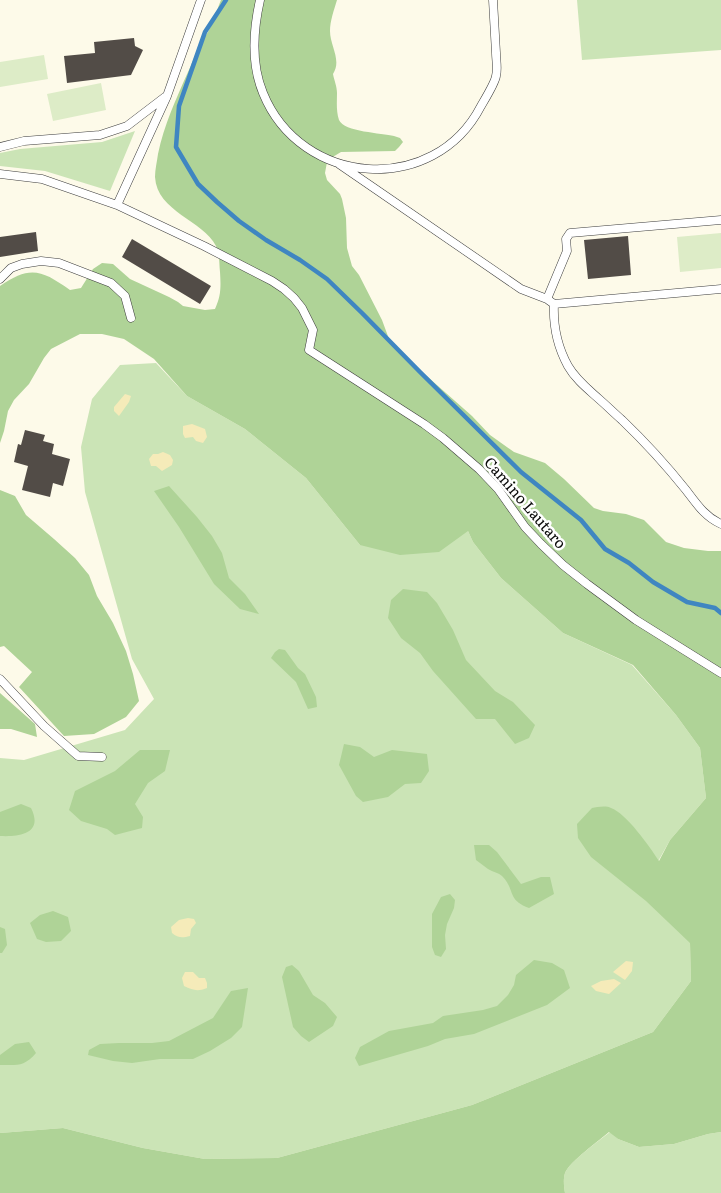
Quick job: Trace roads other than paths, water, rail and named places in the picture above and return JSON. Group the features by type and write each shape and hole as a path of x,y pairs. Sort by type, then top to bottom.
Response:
{"lane":[{"path":"0,174 42,180 117,205 167,96 201,0"},
{"path":"260,0 255,31 255,63 263,93 278,120 287,132 318,155 339,164 370,170 401,167 416,163 444,148 468,127 477,114 496,76 493,0"},
{"path":"0,147 24,141 100,135 127,126 167,96"},
{"path":"339,164 521,288 551,302 721,290"},
{"name":"Camino Lautaro","path":"117,205 204,246 272,280 284,288 302,308 314,330 310,350 443,438 480,469 536,538 575,575 636,620 721,674"},
{"path":"721,220 570,233 566,239 567,251 551,302 557,341 562,354 577,379 646,444 703,511 721,524"},
{"path":"0,279 12,268 22,264 41,261 59,263 111,283 125,296 131,318"},
{"path":"0,679 44,726 78,756 102,757"}],"waterway":[{"path":"226,0 205,32 179,106 176,147 198,184 239,221 327,279 521,472 581,520 605,549 629,563 653,582 687,602 715,608 721,613"}]}
